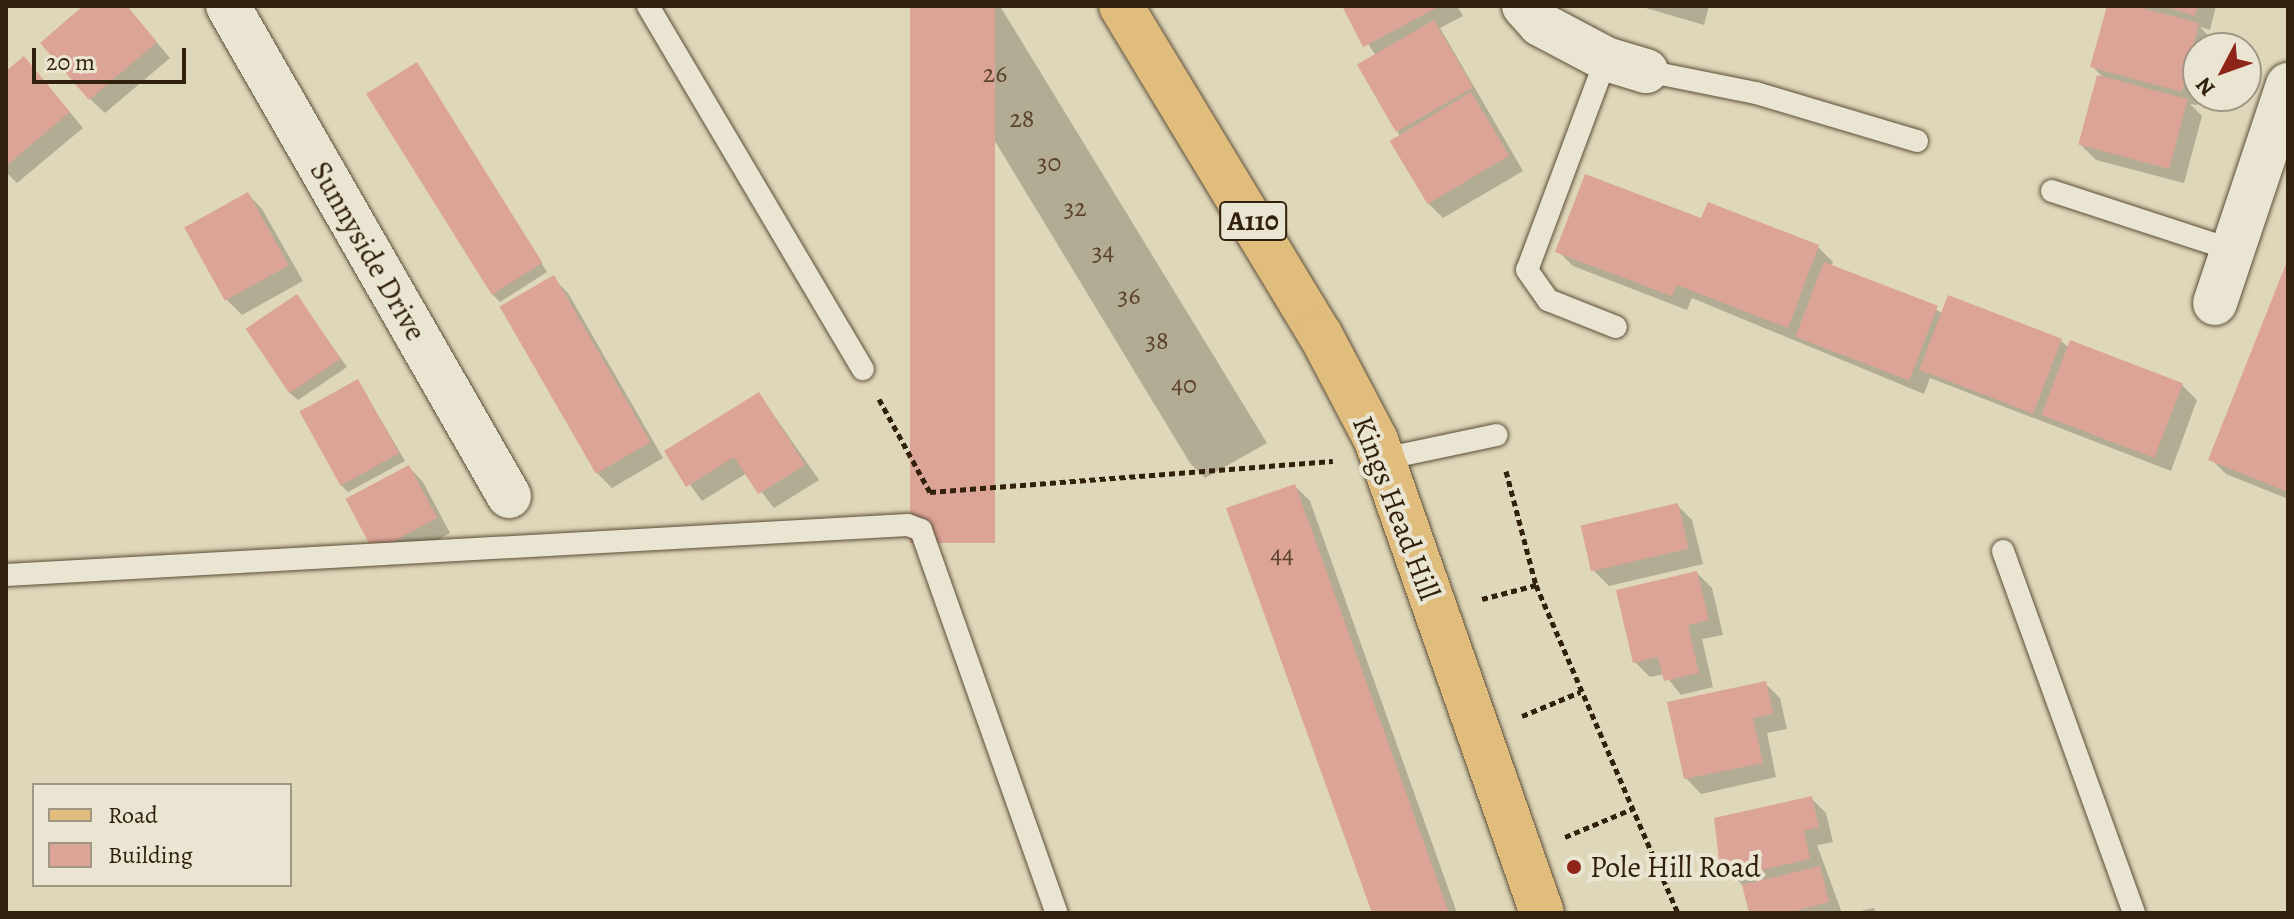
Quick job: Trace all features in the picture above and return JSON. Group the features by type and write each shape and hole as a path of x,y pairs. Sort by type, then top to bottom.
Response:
{"main road":[{"name":"Kings Head Hill","path":"1121,6 1312,320 1382,456 1542,913"}],"street":[{"name":"Sunnyside Drive","path":"228,6 509,496"},
{"path":"1524,6 1540,24 1626,65"},
{"path":"2215,303 2288,85"}],"lane":[{"path":"648,6 863,369"},
{"path":"1616,327 1548,300 1527,270 1626,65 1756,93 1917,141"},
{"path":"2052,191 2232,250"},
{"path":"1382,456 1497,435"},
{"path":"6,575 908,525 921,530 1057,913"},
{"path":"2003,551 2134,913"}],"path":[{"path":"863,369 930,492 1382,456"},
{"path":"1497,435 1536,585 1678,913"},
{"path":"1491,597 1536,585"},
{"path":"1534,711 1580,692"},
{"path":"1598,823 1634,808"}],"building":[{"path":"83,6 127,6 157,42 89,100 40,43"},
{"path":"910,6 995,6 995,543 910,543"},
{"path":"1342,6 1440,6 1363,47"},
{"path":"2107,6 2133,6 2199,23 2197,32 2182,32 2182,92 2090,67"},
{"path":"2164,6 2198,6 2195,16"},
{"path":"1434,20 1473,88 1396,132 1357,64"},
{"path":"24,56 70,112 6,166 6,71"},
{"path":"417,62 543,263 492,295 366,94"},
{"path":"2097,75 2182,98 2184,112 2169,169 2078,145"},
{"path":"1471,92 1509,155 1428,204 1390,141"},
{"path":"1585,174 1701,218 1708,202 1819,245 1788,328 1677,285 1672,296 1555,252"},
{"path":"248,192 289,265 225,301 184,227"},
{"path":"2288,259 2288,492 2208,460"},
{"path":"1824,262 1938,306 1909,380 1795,337"},
{"path":"554,275 650,442 596,474 499,306"},
{"path":"297,294 341,359 289,393 246,329"},
{"path":"1948,295 2062,339 2033,413 1919,370"},
{"path":"2070,340 2183,383 2154,458 2041,415"},
{"path":"358,379 399,453 341,486 299,411"},
{"path":"759,392 805,465 758,494 734,457 686,487 664,451"},
{"path":"409,465 437,518 374,552 345,499"},
{"path":"1295,484 1449,913 1372,913 1226,508"},
{"path":"1678,503 1689,549 1591,571 1581,525"},
{"path":"1697,571 1709,620 1688,625 1699,673 1664,681 1658,657 1633,663 1616,590"},
{"path":"1766,681 1773,714 1753,718 1763,763 1684,779 1667,702"},
{"path":"1812,796 1819,827 1804,831 1810,859 1730,877 1726,859 1719,860 1714,818"},
{"path":"1820,866 1829,902 1788,913 1749,913 1742,885"}],"place":[{"name":"Pole Hill Road","path":"1574,867"}]}
